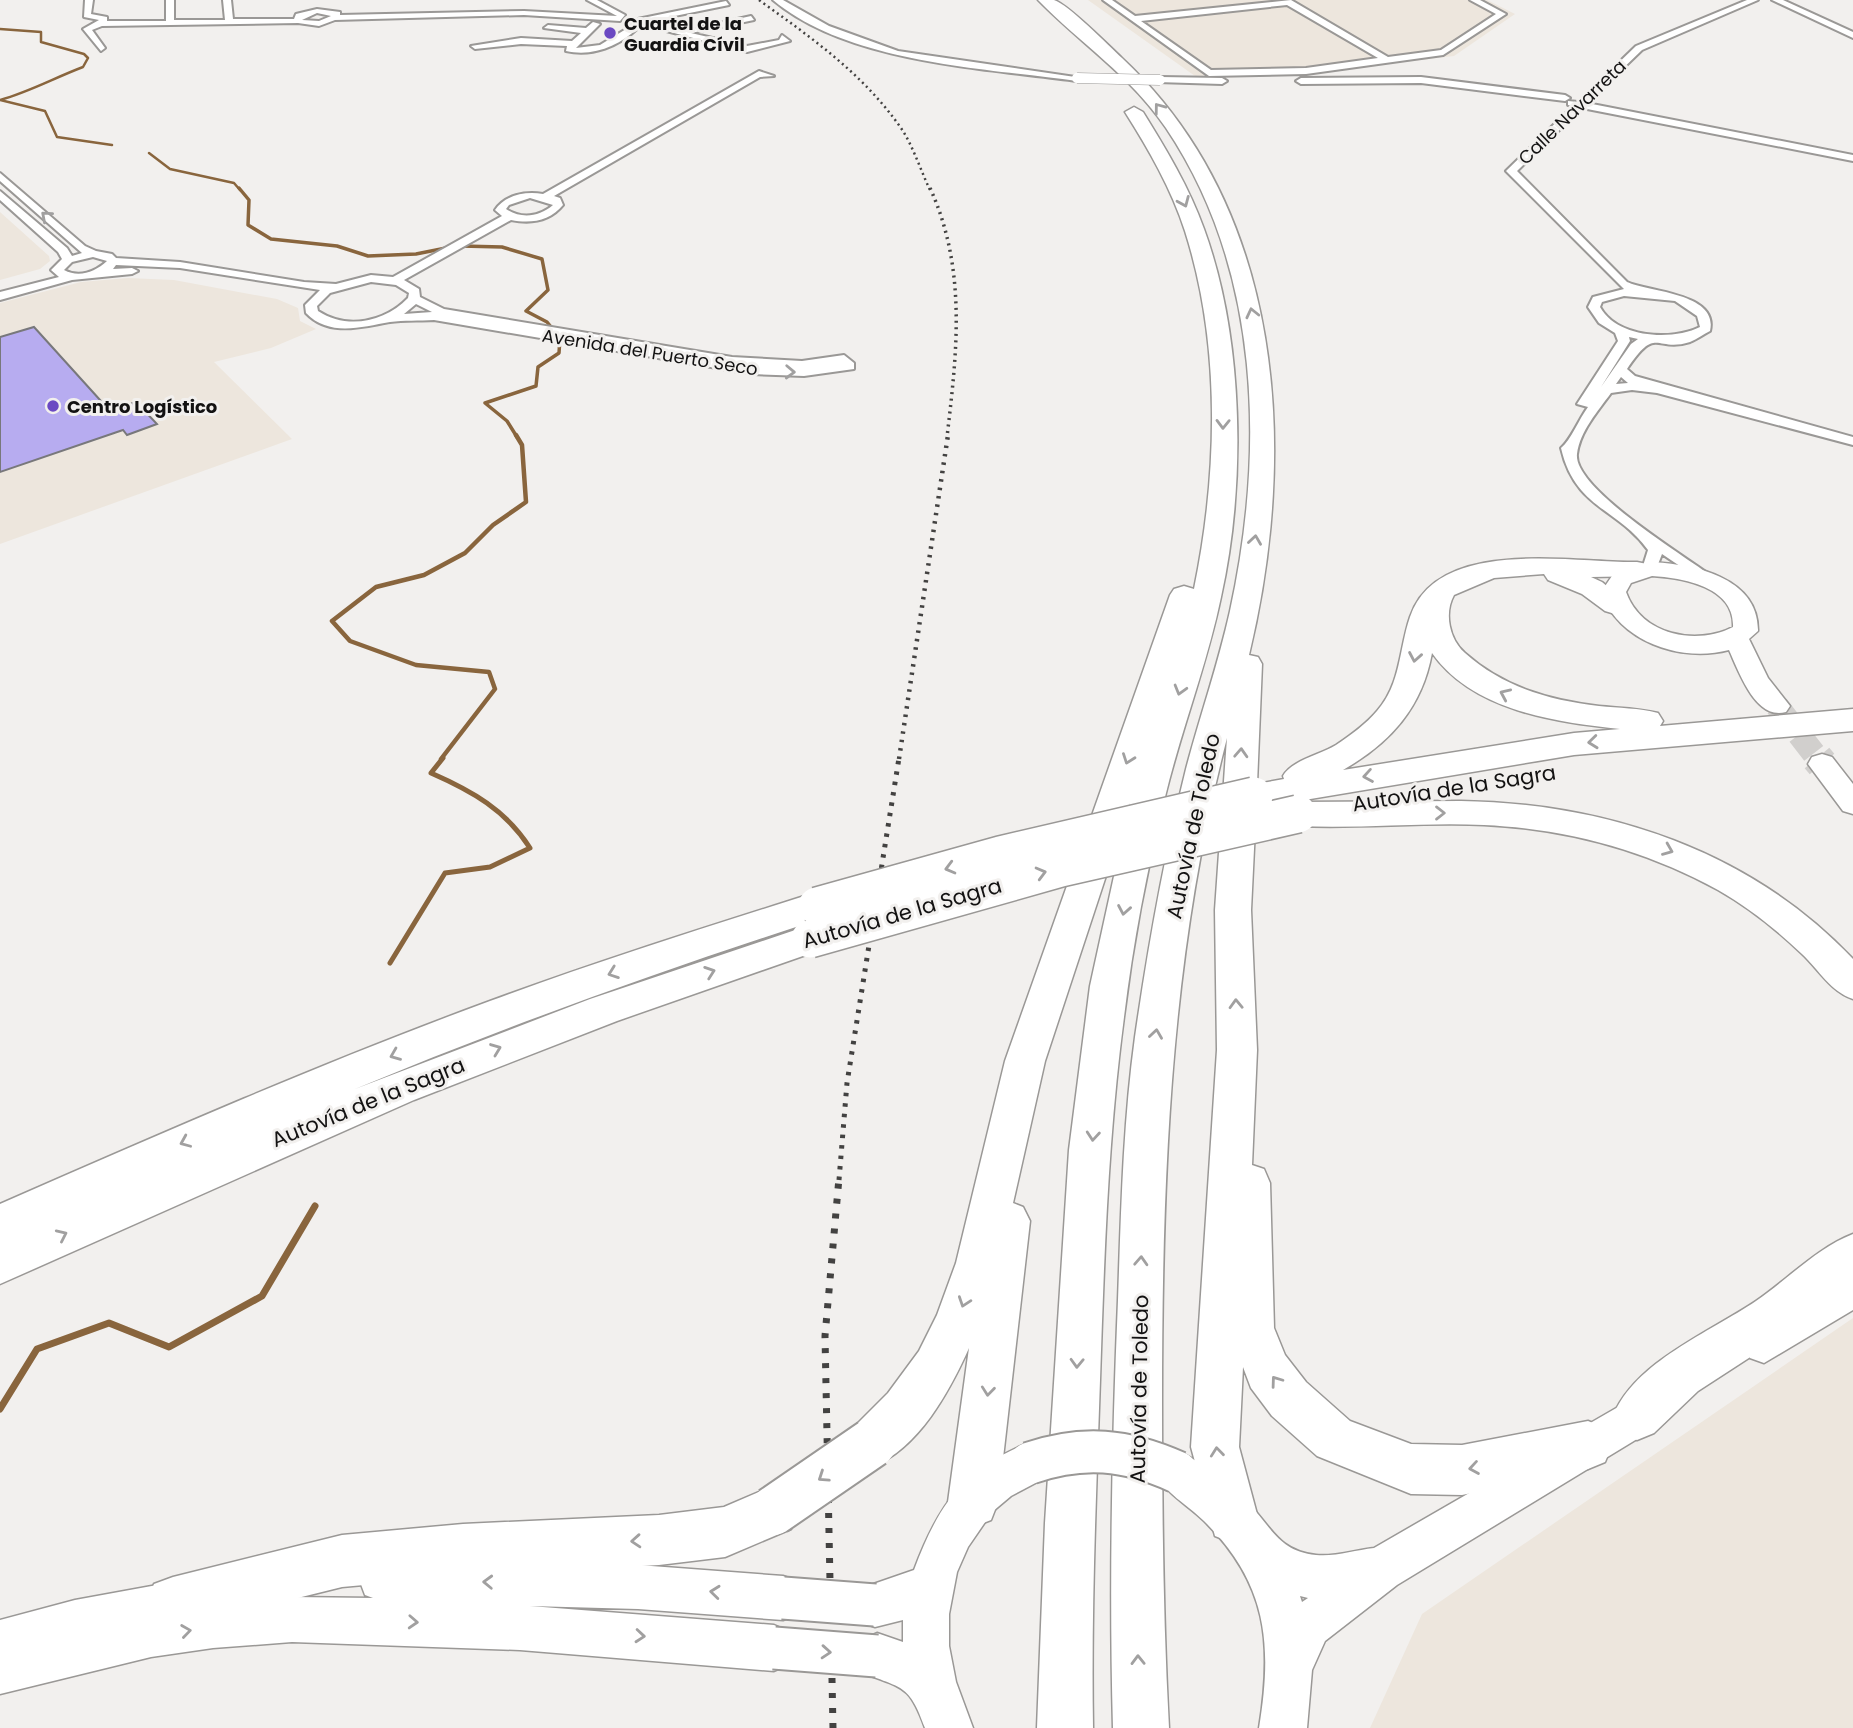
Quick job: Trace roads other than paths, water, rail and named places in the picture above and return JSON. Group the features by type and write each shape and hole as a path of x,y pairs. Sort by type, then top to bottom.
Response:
{"highway":[{"name":"Autovía de Toledo","path":"1037,3 1132,108 1158,146 1186,205 1213,288 1224,381 1222,480 1213,566 1149,794 1128,884 1100,1047 1080,1296 1064,1666 1065,1728"},
{"name":"Autovía de Toledo","path":"1037,3 1089,34 1153,100 1183,141 1218,205 1237,257 1254,318 1263,398 1264,475 1246,607 1197,791 1154,1042 1139,1306 1137,1665 1141,1728"},
{"path":"173,1604 342,1561 463,1550 659,1540 725,1532 773,1511 872,1443 905,1410 936,1367 957,1322 978,1263 1025,1061 1189,579 1211,496 1222,480"},
{"path":"1644,570 1604,571 1556,564 1516,566 1465,578 1439,595 1426,608 1420,622 1408,688 1381,727 1325,766 1294,794 1351,818 1483,813 1548,818 1604,828 1704,865 1751,891 1818,943 1853,984"},
{"path":"1516,566 1574,579 1615,605"},
{"path":"1439,595 1434,622 1438,639 1466,672 1502,693 1546,708 1602,717 1705,724 1734,729"},
{"path":"1233,1518 1215,1447 1237,1051 1233,910 1251,621 1246,607"},
{"name":"Autovía de la Sagra","path":"0,1225 169,1148 458,1029 648,960 1061,868 1294,794 1574,744 1853,720"},
{"name":"Autovía de la Sagra","path":"0,1263 163,1188 391,1090 814,923 1000,855 1254,796 1522,775 1637,761 1853,743"},
{"path":"973,1502 1018,1145 1046,1000"},
{"path":"1237,1051 1249,1107 1251,1328 1268,1371 1289,1399 1334,1439 1411,1469 1462,1470 1588,1446"},
{"path":"1637,1416 1681,1374 1773,1316 1853,1255"}],"main road":[{"path":"1694,646 1710,646 1736,639 1745,631 1747,621 1744,609 1722,587 1705,578 1677,571 1644,570 1615,584 1612,594 1615,605 1624,616 1654,636 1694,646 1717,656 1756,682 1777,706"},
{"path":"1736,639 1756,682"},
{"path":"1822,764 1853,804"},
{"path":"1283,1728 1292,1663 1309,1625 1381,1569 1637,1416 1810,1318 1853,1289"},
{"path":"949,1728 933,1685 925,1633 934,1583 955,1526 973,1502 991,1485 1030,1463 1055,1453 1085,1448 1114,1450 1148,1458 1177,1472 1204,1490 1233,1518 1264,1556 1281,1596 1292,1663"},
{"path":"1264,1556 1296,1575 1320,1578 1381,1569"},
{"path":"0,1643 75,1622 173,1604 365,1578 661,1588 875,1605 915,1595 934,1583"},
{"path":"0,1671 80,1647 244,1622 328,1618 538,1628 877,1656 916,1670 933,1685"}],"street":[{"path":"89,0 87,15 103,22"},
{"path":"170,0 170,21"},
{"path":"228,0 229,20"},
{"path":"591,0 625,23 717,48 727,50 786,41 776,34 717,48"},
{"path":"776,0 826,28 897,53 1077,78 1421,80 1574,101 1853,152"},
{"path":"1107,0 1209,72 1307,71 1443,52 1502,14 1474,0"},
{"name":"Calle Navarreta","path":"1637,290 1623,284 1514,178 1511,171 1574,101 1629,46 1741,0"},
{"name":"Calle Navarreta","path":"1615,292 1612,282 1498,170 1639,47 1754,0"},
{"path":"1776,0 1853,33"},
{"path":"1785,0 1853,33"},
{"path":"1134,19 1287,1 1387,60"},
{"path":"596,24 569,49 579,52 602,47 625,23 723,2 754,20 672,36"},
{"path":"101,48 87,29 103,22 229,20 305,13 335,13 336,18"},
{"path":"305,13 314,23 364,14 378,20 541,18 625,23 682,32 743,48"},
{"path":"548,28 588,31"},
{"path":"475,46 520,41 575,44"},
{"path":"551,198 764,75"},
{"path":"1574,101 1853,158"},
{"path":"0,176 79,246 93,254 108,256 113,261 188,266 304,286 337,286 372,278 399,282 415,292 414,299"},
{"path":"0,194 63,250 63,263 59,274 71,277"},
{"path":"529,195 551,198 558,205 551,212 535,218 513,217 500,210 505,202 529,195"},
{"path":"399,282 513,217"},
{"path":"0,288 48,274 63,263 93,254"},
{"name":"Avenida del Puerto Seco","path":"98,272 113,261"},
{"name":"Avenida del Puerto Seco","path":"0,296 98,272 140,271 188,275 297,294 311,305 312,313 331,323 366,323 384,319 434,316 752,370 804,372 849,366 844,359 802,365 732,362 441,312 414,299 399,313 384,319"},
{"path":"311,305 316,297 337,286"},
{"path":"1637,290 1681,301 1700,312 1706,320 1706,328 1698,335 1668,340 1649,338 1621,331 1606,323 1594,307 1597,300 1615,292 1637,290"},
{"path":"1621,331 1624,341 1569,430 1569,458 1573,471 1590,495 1705,578"},
{"path":"1569,458 1578,431 1635,347 1649,338"},
{"path":"1621,370 1630,379 1658,389 1853,441"},
{"path":"1608,389 1632,386 1658,389"},
{"path":"1643,532 1656,550 1644,570"}],"waterway":[{"path":"0,29 41,32 41,42 84,54 88,58 83,67 0,100 45,111 57,137 112,145"},
{"path":"149,153 170,169 234,183 240,190"},
{"path":"239,188 249,200 248,225 271,239 337,246 368,256 416,254 451,247"},
{"path":"461,246 502,247 542,259 548,290 526,311 547,322 560,338 559,353 538,367 536,386 485,403 507,421 517,437"},
{"path":"441,759 495,689 489,672 416,665 350,641 332,621 376,587 424,575 465,553 493,525 526,502 522,445 516,435"},
{"path":"390,963 445,873 490,867 530,848 499,812 460,787 431,773 443,758"},
{"path":"0,1409 37,1349 109,1323 169,1347 262,1296 315,1206"}],"tunnel":[{"path":"1777,706 1818,759"},
{"path":"1817,758 1822,764"}],"railway":[{"path":"759,0 837,59 872,92 903,131 930,190"},
{"path":"930,188 942,218 954,280 956,342 947,437"},
{"path":"899,759 948,435"},
{"path":"839,1180 847,1083 899,758"},
{"path":"833,1728 825,1336 839,1178"}],"place":[{"name":"Cuartel de la Guardia Cívil","path":"610,33"},
{"name":"Centro Logístico","path":"53,406"}]}
